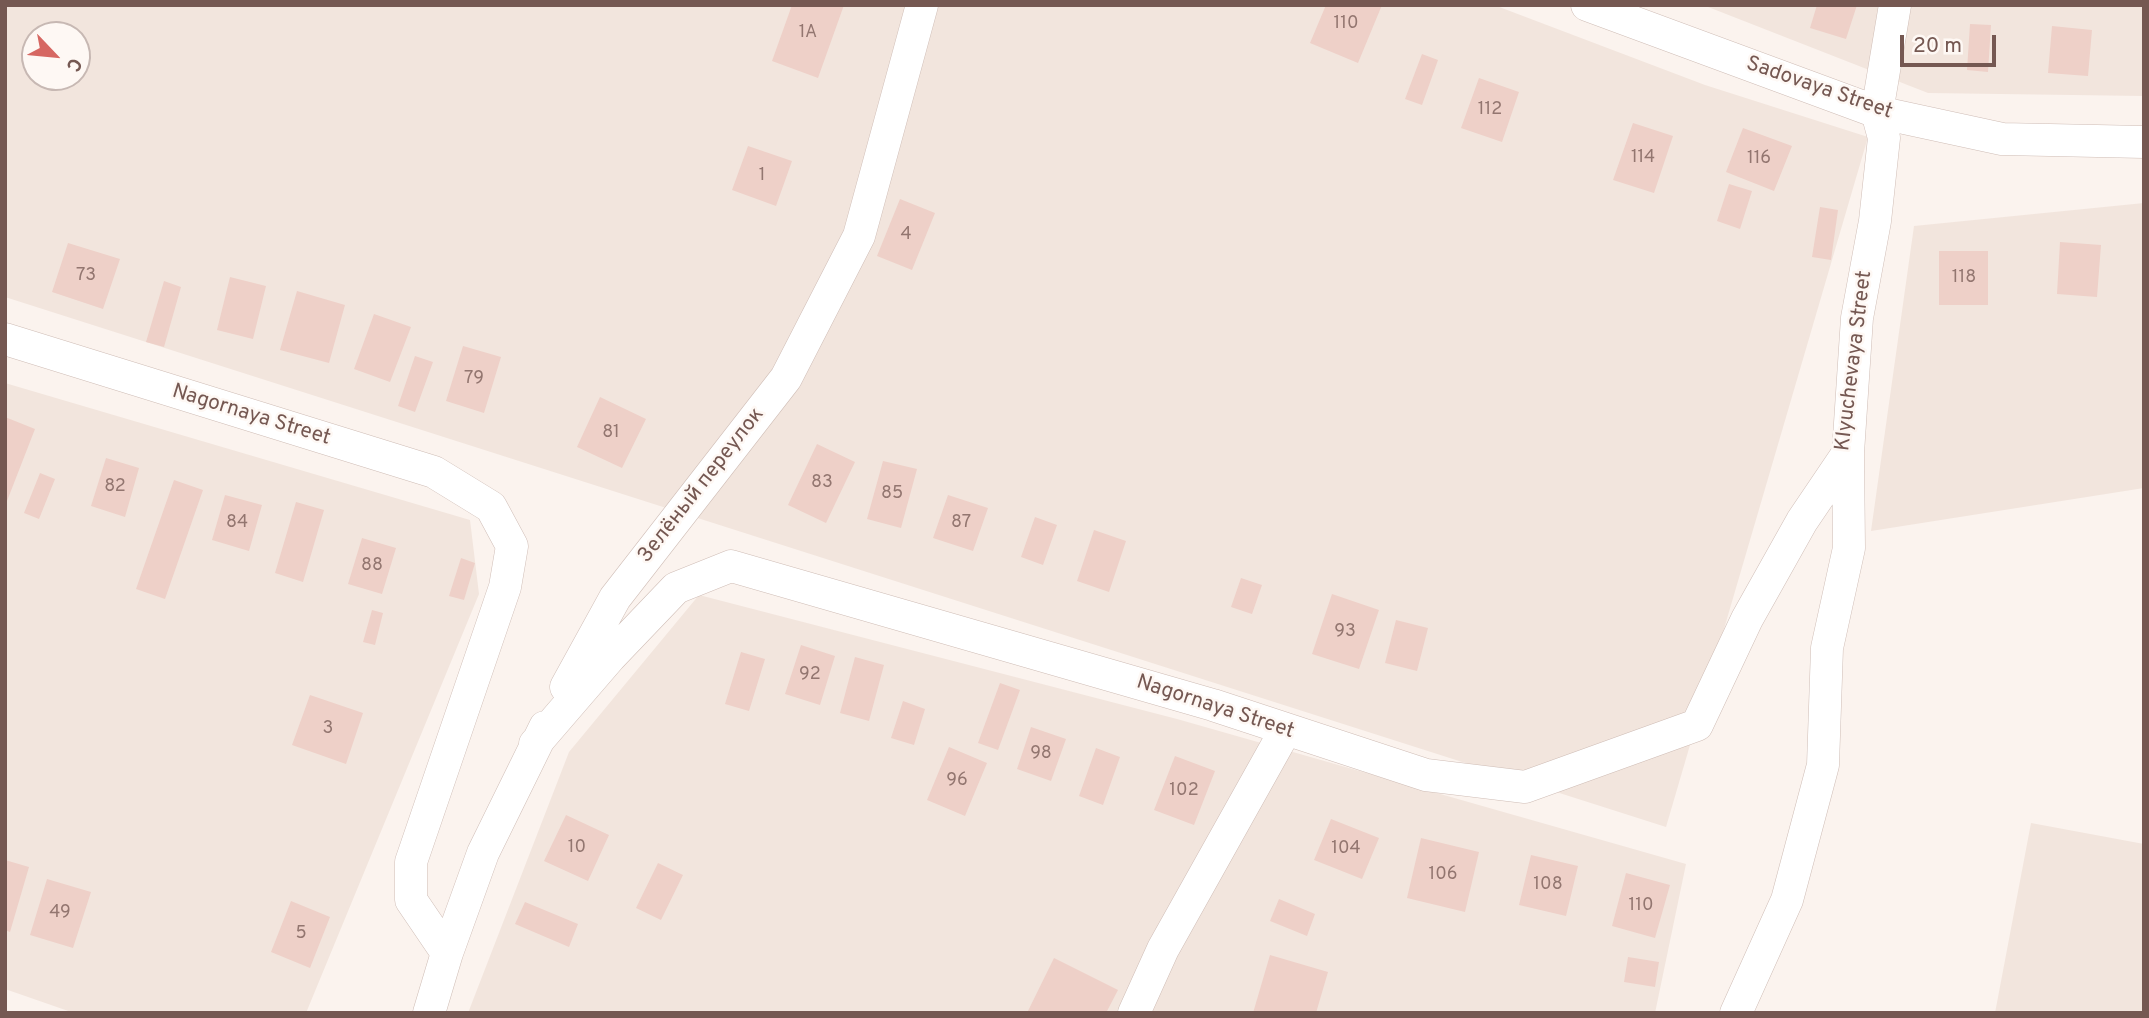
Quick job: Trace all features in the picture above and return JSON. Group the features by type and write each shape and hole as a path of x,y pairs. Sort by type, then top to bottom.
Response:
{"street":[{"name":"Зелёный переулок","path":"429,1013 447,953 483,853 535,744 615,598 786,378 859,236 922,5"},
{"name":"Sadovaya Street","path":"1587,5 1877,112 2003,139 2144,142"},
{"name":"Klyuchevaya Street","path":"1698,725 1747,619 1802,521 1848,453 1857,318 1875,221 1884,138 1877,112 1895,5"},
{"name":"Nagornaya Street","path":"5,339 434,472 491,507 512,546 505,587 411,862 411,900 447,953"},
{"path":"1736,1013 1787,900 1823,765 1827,648 1849,548 1848,453"},
{"name":"Nagornaya Street","path":"535,744 610,657 676,588 731,566 1213,705 1285,731 1426,775 1525,787 1698,725"},
{"path":"1134,1013 1163,949 1285,731"}],"shaded area":[{"path":"5,5 1494,5 1705,85 1868,137 1666,827 5,297"},
{"path":"1703,5 2144,5 2144,96 1928,93"},
{"path":"2144,203 2144,488 1871,531 1914,226"},
{"path":"5,383 470,520 479,594 306,1013 74,1013 5,989"},
{"path":"699,595 1177,719 1686,864 1655,1013 468,1013 569,752"},
{"path":"2031,823 2144,844 2144,1013 1995,1013"}],"building":[{"path":"792,5 844,5 818,78 772,61"},
{"path":"1326,5 1382,5 1358,63 1310,43"},
{"path":"1817,5 1857,5 1846,39 1810,28"},
{"path":"1970,24 1991,25 1988,72 1967,70"},
{"path":"2052,26 2092,30 2088,76 2048,73"},
{"path":"1422,54 1438,60 1422,105 1405,99"},
{"path":"1479,78 1519,92 1502,142 1461,128"},
{"path":"1633,123 1673,136 1654,193 1613,180"},
{"path":"1743,128 1792,146 1774,191 1726,172"},
{"path":"748,146 792,161 776,206 732,190"},
{"path":"1729,184 1752,191 1740,229 1717,221"},
{"path":"900,199 935,213 912,270 877,256"},
{"path":"1820,207 1838,210 1831,260 1812,257"},
{"path":"2060,242 2101,245 2097,297 2057,294"},
{"path":"68,243 120,259 103,309 52,292"},
{"path":"1939,251 1988,251 1988,305 1939,305"},
{"path":"230,277 266,286 253,339 217,330"},
{"path":"164,281 181,287 164,347 146,342"},
{"path":"297,291 345,305 329,363 280,350"},
{"path":"374,314 411,327 390,382 354,369"},
{"path":"463,346 501,357 484,413 446,401"},
{"path":"415,356 433,362 415,412 398,406"},
{"path":"600,397 646,419 622,468 577,447"},
{"path":"5,417 35,429 7,501 5,500"},
{"path":"817,444 855,462 826,523 788,505"},
{"path":"106,458 139,468 125,517 91,506"},
{"path":"883,461 917,469 901,528 867,519"},
{"path":"40,473 55,479 39,519 24,513"},
{"path":"174,480 203,490 165,599 136,589"},
{"path":"225,495 262,505 249,551 212,540"},
{"path":"948,495 988,508 973,551 933,538"},
{"path":"296,502 324,510 303,582 275,573"},
{"path":"1035,517 1057,525 1043,565 1021,557"},
{"path":"1094,530 1126,541 1109,592 1077,581"},
{"path":"362,538 396,548 382,594 348,584"},
{"path":"461,558 475,563 464,600 449,596"},
{"path":"1241,578 1262,585 1252,614 1231,607"},
{"path":"1332,594 1379,610 1359,669 1312,654"},
{"path":"372,610 383,613 375,645 363,642"},
{"path":"1396,620 1428,628 1417,671 1385,663"},
{"path":"801,645 835,656 820,705 785,694"},
{"path":"741,652 765,659 749,711 725,704"},
{"path":"855,657 884,665 869,721 840,713"},
{"path":"1000,683 1020,690 998,750 978,743"},
{"path":"310,695 363,713 346,764 292,745"},
{"path":"903,701 925,709 914,745 891,738"},
{"path":"1031,727 1066,739 1051,781 1017,769"},
{"path":"949,747 987,763 965,816 927,800"},
{"path":"1096,748 1120,757 1103,805 1079,796"},
{"path":"1175,756 1215,771 1194,825 1154,810"},
{"path":"566,815 609,835 588,881 544,861"},
{"path":"1331,819 1379,838 1362,879 1314,860"},
{"path":"1421,838 1479,852 1465,912 1407,898"},
{"path":"1531,855 1578,866 1566,916 1519,905"},
{"path":"5,860 29,867 10,932 5,930"},
{"path":"658,863 683,875 661,920 636,908"},
{"path":"1626,873 1670,885 1655,938 1612,926"},
{"path":"47,879 91,892 73,948 30,935"},
{"path":"1279,899 1315,914 1307,936 1270,921"},
{"path":"291,901 330,917 310,968 271,952"},
{"path":"525,902 578,924 569,947 515,924"},
{"path":"1270,955 1328,972 1316,1013 1253,1013"},
{"path":"1628,957 1659,962 1655,987 1624,982"},
{"path":"1054,958 1118,990 1106,1013 1027,1013"}]}
